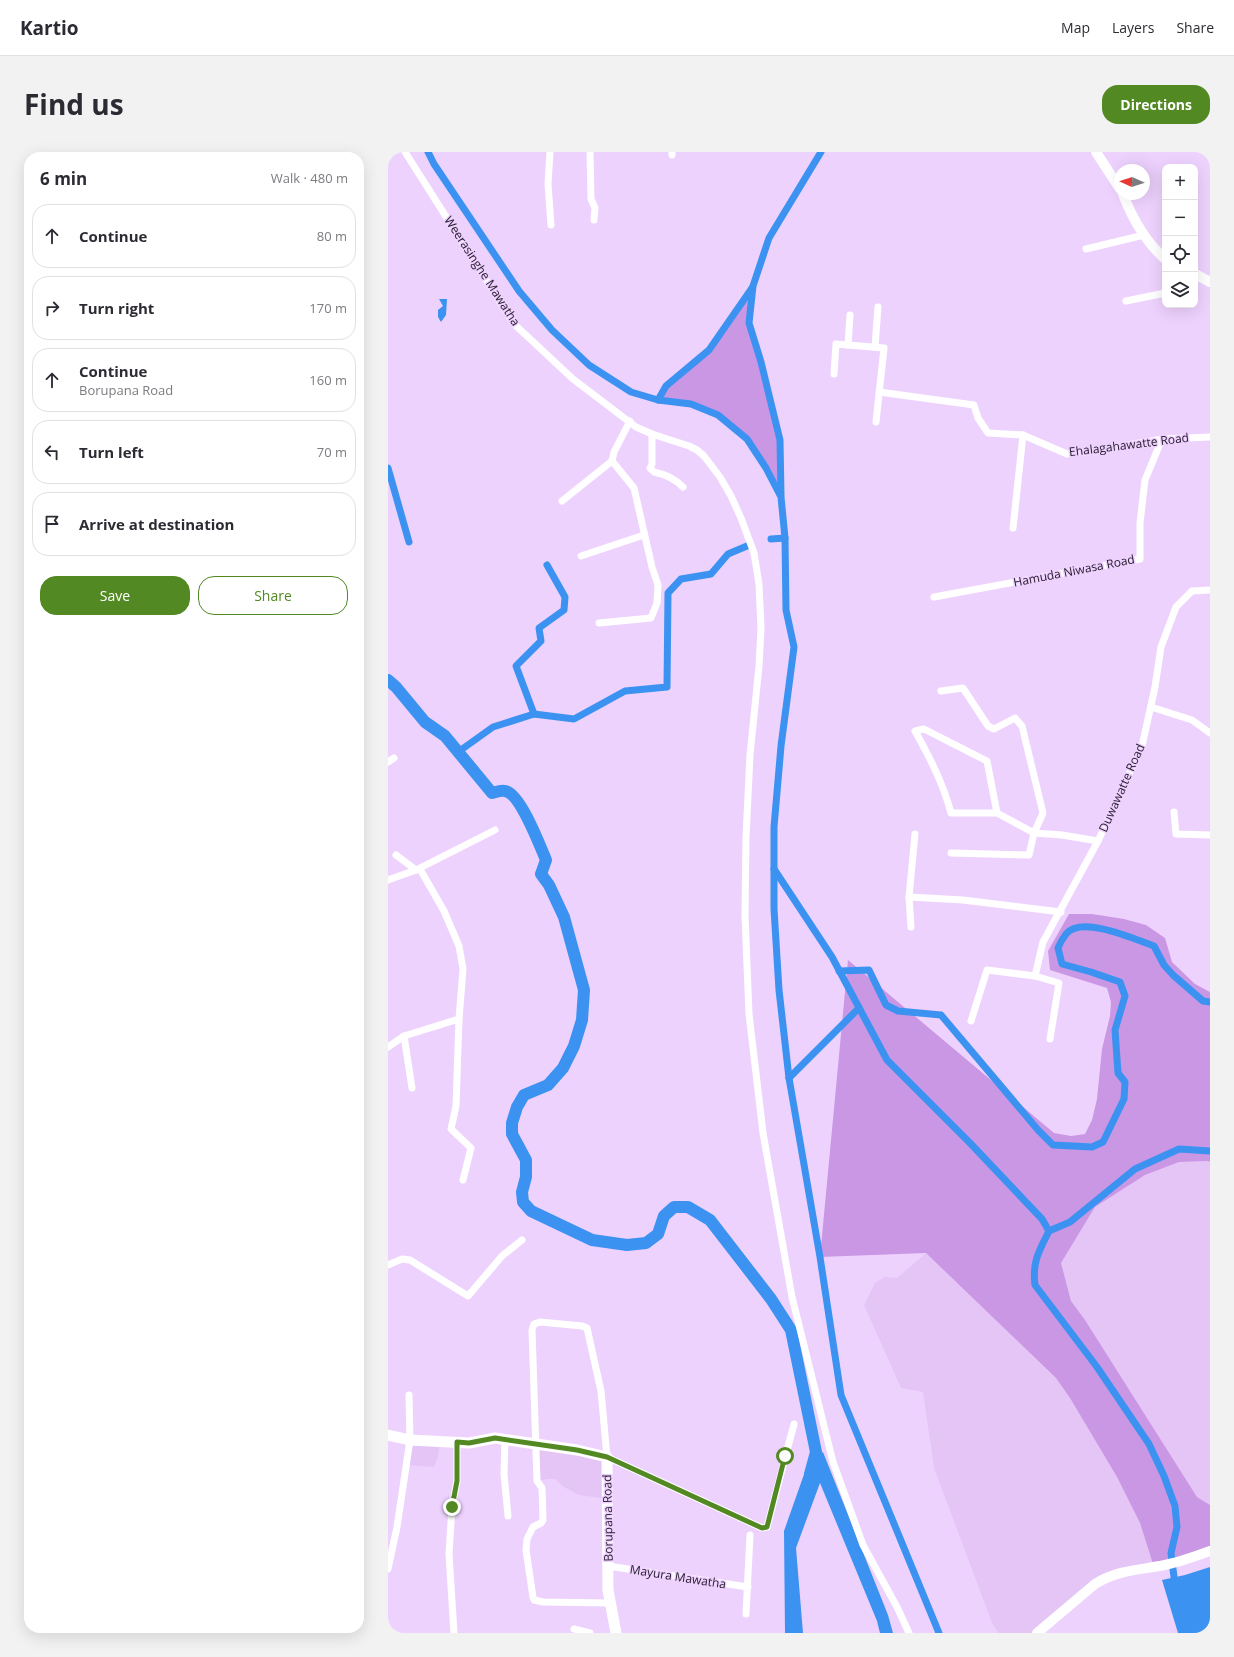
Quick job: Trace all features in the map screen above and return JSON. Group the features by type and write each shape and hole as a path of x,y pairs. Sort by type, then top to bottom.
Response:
{"main road":[{"name":"Borupana Road","path":"388,1435 410,1440 469,1443 495,1438 505,1439 577,1450 607,1457 608,1566 610,1603 616,1633"}],"street":[{"name":"Weerasinghe Mawatha","path":"405,152 514,324 573,379 636,427 689,446 704,456 731,496 754,553 759,584 761,628 759,666 750,755 746,837 745,916 750,1014 763,1133 792,1297 833,1462 863,1545 910,1633"},
{"path":"550,152 548,184 551,225"},
{"path":"590,152 591,199 595,208 594,220"},
{"path":"1096,152 1114,180"},
{"path":"1125,200 1130,213 1144,235 1154,249 1162,256"},
{"path":"1086,248 1144,235"},
{"path":"1198,276 1210,282"},
{"path":"1126,301 1162,294"},
{"path":"875,347 878,307"},
{"path":"848,345 850,315"},
{"path":"834,374 836,344 884,348 876,422"},
{"name":"Ehalagahawatte Road","path":"879,392 974,405 978,418 988,433 1023,435 1067,454 1096,451 1162,439 1210,437"},
{"path":"562,501 612,460 614,452 630,422"},
{"path":"652,434 652,464 650,468 654,472 677,481 682,487"},
{"path":"1013,528 1023,435"},
{"name":"Hamuda Niwasa Road","path":"934,597 1140,559 1140,523 1145,480 1162,439"},
{"path":"599,623 651,618 656,603 658,585 644,535 634,488 612,460"},
{"path":"581,556 644,535"},
{"name":"Duwawatte Road","path":"1035,976 1044,942 1098,841 1142,746 1155,687 1161,646 1176,607 1192,591 1210,590"},
{"path":"941,691 963,688 988,726 994,729 1015,718 1022,726 1043,813 1034,834 1029,855 951,853"},
{"path":"1151,707 1192,720 1210,733"},
{"path":"997,813 987,761 924,729 915,731 932,762 946,794 951,813 997,813 1034,834 1062,835 1098,841"},
{"path":"1174,812 1176,834 1210,835"},
{"path":"388,880 418,869 495,830"},
{"path":"911,928 909,897 915,834"},
{"path":"396,855 418,869 444,911 459,946 463,969 459,1019 456,1106 451,1129 471,1148 463,1180"},
{"path":"909,897 963,900 1061,912"},
{"path":"971,1021 987,970 1035,976 1059,983 1050,1039"},
{"path":"388,1046 404,1036 459,1019"},
{"path":"404,1036 412,1088"},
{"path":"388,1265 402,1259 410,1260 468,1296 502,1256 522,1240"},
{"path":"610,1603 543,1602 534,1600 526,1550 527,1539 533,1527 541,1523 543,1510 542,1488 536,1481 532,1330 534,1324 540,1322 582,1326 587,1328 602,1391 607,1457 762,1528 767,1527 794,1424"},
{"path":"388,1569 397,1527 410,1440 409,1395"},
{"path":"505,1439 504,1474 508,1516"},
{"path":"454,1633 449,1554 452,1507 457,1481 457,1442"},
{"path":"746,1614 750,1535"},
{"path":"1037,1633 1095,1584 1105,1578 1139,1568 1181,1562 1210,1551"},
{"name":"Mayura Mawatha","path":"608,1566 748,1587"},
{"path":"574,1628 590,1633"}],"shaded area":[{"path":"749,297 747,322 763,378 777,440 778,485 748,436 719,414 693,402 661,398 669,387 711,352"},
{"path":"1069,914 1092,914 1124,919 1146,925 1165,938 1172,962 1195,984 1210,992 1210,1162 1179,1162 1145,1175 1095,1207 1061,1263 1071,1301 1085,1320 1197,1497 1210,1505 1210,1551 1154,1567 1140,1523 1117,1477 1070,1398 1056,1378 926,1253 820,1257 848,960 1054,1133 1071,1136 1085,1134 1092,1120 1097,1099 1102,1049 1110,1016 1111,1002 1107,988 1050,970 1048,951"},
{"path":"1179,1162 1210,1162 1210,1505 1197,1497 1085,1320 1071,1301 1061,1263 1095,1207 1145,1175"},
{"path":"926,1253 1056,1378 1070,1398 1117,1477 1140,1523 1154,1567 1111,1575 1037,1633 999,1633 992,1623 934,1468 923,1392 901,1388 864,1305 875,1283 885,1277 897,1278"},
{"path":"410,1440 439,1446 438,1457 434,1467 407,1465"},
{"path":"535,1443 607,1457 602,1498 579,1495 564,1487 555,1479 537,1481"}],"water":[{"path":"439,299 447,299 446,315 441,322 438,317 438,310 443,306"},
{"path":"823,1452 888,1615 893,1633 880,1633 877,1621 820,1483 796,1548 803,1633 785,1633 784,1531 808,1463"},
{"path":"1210,1567 1210,1633 1178,1633 1162,1580"}],"waterway":[{"path":"428,152 434,164 519,291 552,330 589,365 631,392 658,400 691,404 718,415 747,439 766,468 781,497 785,538 786,610 794,647 781,746 774,827 774,909 779,990 789,1078 820,1257 841,1395 939,1633"},
{"path":"781,495 780,440 761,362 749,323 753,286 769,238 821,152"},
{"path":"658,400 666,386 709,350 752,288"},
{"path":"388,468 409,542"},
{"path":"771,539 785,538"},
{"path":"458,752 493,727 534,714 574,719 625,691 667,687 668,593 681,579 711,574 728,554 747,546"},
{"path":"534,714 516,666 541,641 539,628 564,610 565,597 547,565"},
{"path":"388,680 396,687 425,722 445,736 492,793 505,791 511,794 523,810 546,860 541,874 549,885 564,917 584,990 582,1020 574,1046 563,1068 548,1085 524,1095 517,1107 512,1123 512,1134 526,1160 526,1177 522,1192 523,1202 531,1211 592,1240 627,1245 646,1243 658,1234 664,1216 674,1207 688,1207 710,1220 771,1299 791,1330 816,1452 810,1474"},
{"path":"774,869 832,957 887,1060 970,1143 1042,1219 1049,1231 1035,1263 1035,1285 1097,1367 1149,1444 1164,1476 1175,1506 1177,1527 1171,1553 1174,1577"},
{"path":"839,971 869,970 886,1005 898,1011 941,1015 1038,1130 1053,1145 1092,1147 1103,1142 1124,1099 1125,1082 1118,1073 1115,1030 1125,996 1120,982 1062,964 1058,948 1066,934 1074,929 1084,927 1096,928 1122,934 1154,946 1164,965 1173,975 1203,1001 1210,1002"},
{"path":"789,1078 859,1008"},
{"path":"1049,1231 1070,1222 1135,1169 1179,1149 1210,1151"}],"route":[{"path":"452,1507 457,1481 457,1442 469,1443 495,1438 577,1450 607,1457 762,1528 767,1527 785,1456"}]}
